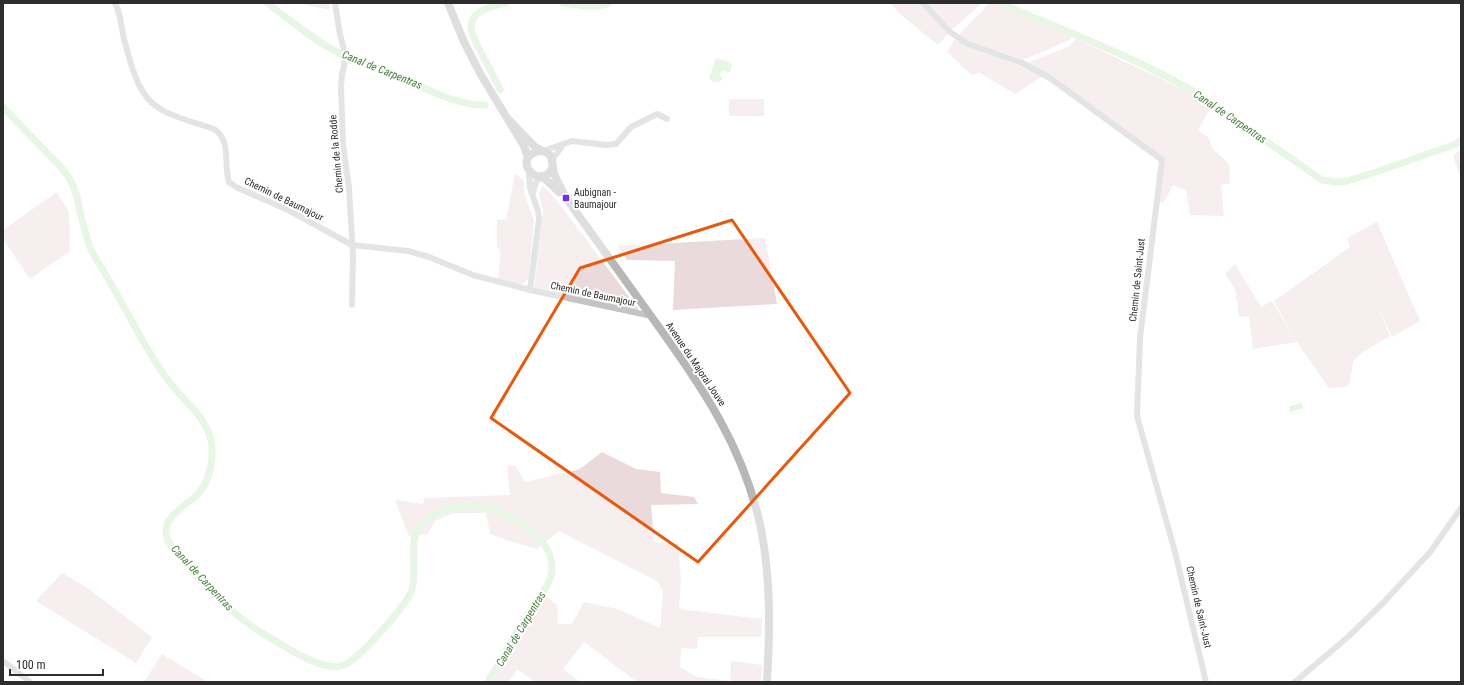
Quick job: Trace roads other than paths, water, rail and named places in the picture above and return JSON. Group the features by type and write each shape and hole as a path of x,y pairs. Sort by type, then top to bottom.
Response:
{"main road":[{"name":"Avenue du Majoral Jouve","path":"448,3 473,60 524,146 528,158 527,163 529,172 536,176 541,176 566,198"},
{"name":"Avenue du Majoral Jouve","path":"509,120 530,143 551,156 557,183 566,198 693,375 715,409 729,436 749,486 760,527 768,576 770,616 767,682"},
{"path":"528,158 531,154 542,151"},
{"path":"541,176 549,173 553,163"}],"street":[{"name":"Chemin de Baumajour","path":"115,3 119,10 121,25 140,87 148,99 162,110 219,132 223,137 225,144 229,182 236,187 316,224 352,246 408,251 429,257 473,275 530,290 652,316"},
{"name":"Chemin de la Rodde","path":"335,3 345,56 341,88 343,145 349,188 352,246 352,305"},
{"name":"Chemin de Saint-Just","path":"923,3 950,32 968,44 1022,63 1050,78 1162,160 1140,338 1137,416 1175,552 1206,682"},
{"path":"542,151 572,141 612,145 616,144 631,127 657,114 667,119"},
{"path":"553,163 559,150 564,144"},
{"path":"529,172 532,195 538,211 539,223 530,290"},
{"path":"532,195 536,182 541,176"},
{"path":"1295,682 1349,636 1383,603 1431,551 1461,508"},
{"path":"3,661 30,682"}],"waterway":[{"name":"Canal de Carpentras","path":"267,3 311,36 329,48 346,56 392,73 430,91 452,99 485,105"},
{"name":"Canal de Carpentras","path":"500,90 475,41 471,26 473,18 479,12 499,4 506,3"},
{"name":"Canal de Carpentras","path":"563,3 592,7 609,3"},
{"name":"Canal de Carpentras","path":"1000,3 1129,58 1179,83 1203,97 1322,180 1336,182 1347,181 1456,144 1461,140"},
{"name":"Canal de Carpentras","path":"3,107 67,175 75,190 86,234 95,257 156,362 171,384 192,407 204,424 210,436 212,458 206,481 199,493 178,510 168,522 166,533 167,538 175,551 201,581 243,620 305,658 326,666 336,667 351,661 360,653 393,618 409,596 414,580 414,540 422,523 441,511 452,507 476,506 490,509 505,515 521,523 534,533 545,545 551,559 552,574 545,589 522,623 488,682"}],"place":[{"name":"Aubignan - Baumajour","path":"566,198"}]}
